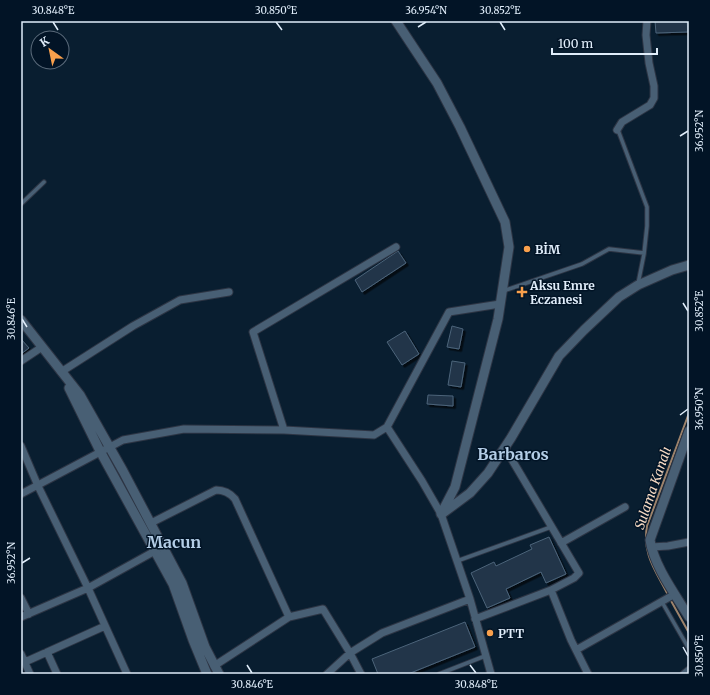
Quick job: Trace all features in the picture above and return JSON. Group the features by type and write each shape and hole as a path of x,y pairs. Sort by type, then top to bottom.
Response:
{"street":[{"path":"396,21 437,83 460,127 505,222 509,247 498,320 456,487 442,514"},
{"path":"617,130 622,122 650,105 654,98 654,86 649,63 646,35 647,21"},
{"path":"284,430 253,332 396,246"},
{"path":"442,514 470,493 488,473 505,448 559,356 584,330 619,297 638,285 672,270 689,265"},
{"path":"62,373 133,326 180,300 229,292"},
{"path":"21,494 109,446 123,440 184,429 284,430 374,435 387,427 449,312 500,304"},
{"path":"21,320 80,395 109,446 182,583 205,647 216,670 289,617 323,609 361,674"},
{"path":"21,361 42,347"},
{"path":"62,373 100,451 173,584 207,674"},
{"path":"387,427 442,514 470,600 485,656 492,674"},
{"path":"689,431 650,540 656,561 673,595 689,617"},
{"path":"21,446 38,486 88,588 127,674"},
{"path":"475,619 551,590 574,578 578,573 505,448"},
{"path":"151,523 216,490 225,491 235,499 289,617"},
{"path":"561,544 625,507"},
{"path":"651,547 668,546 689,542"},
{"path":"21,617 88,588 155,551"},
{"path":"551,590 576,650 588,674"},
{"path":"576,650 673,595"},
{"path":"21,598 29,614"},
{"path":"327,674 350,654 382,633 470,600"},
{"path":"25,662 105,626"},
{"path":"47,652 57,674"},
{"path":"21,654 30,674"},
{"path":"684,674 689,670"}],"lane":[{"path":"617,130 647,207 648,226 638,285"},
{"path":"21,204 44,182"},
{"path":"502,292 582,264 610,249 644,253"},
{"path":"457,561 551,527"},
{"path":"663,601 689,648"},
{"path":"439,674 485,656"}],"building":[{"path":"655,21 687,21 688,32 656,33"},
{"path":"398,251 406,263 362,292 355,280"},
{"path":"452,326 463,329 459,349 447,347"},
{"path":"405,331 419,354 402,365 387,342"},
{"path":"21,339 29,348 21,354"},
{"path":"452,361 465,363 461,387 448,385"},
{"path":"428,395 453,396 453,406 427,404"},
{"path":"549,537 566,574 546,583 541,572 506,589 510,598 487,608 471,573 494,562 496,566 532,549 530,545"},
{"path":"465,622 475,647 408,674 378,674 372,659"}],"waterway":[{"name":"Sulama Kanalı","path":"668,595 648,554 646,545 647,526 689,413"},
{"name":"Sulama Kanalı","path":"670,599 689,633"}],"place":[{"name":"BİM","path":"527,249"},
{"name":"Aksu Emre Eczanesi","path":"522,292"},
{"name":"PTT","path":"490,633"}],"district":[{"name":"Barbaros","path":"513,454"},
{"name":"Macun","path":"174,542"}]}
